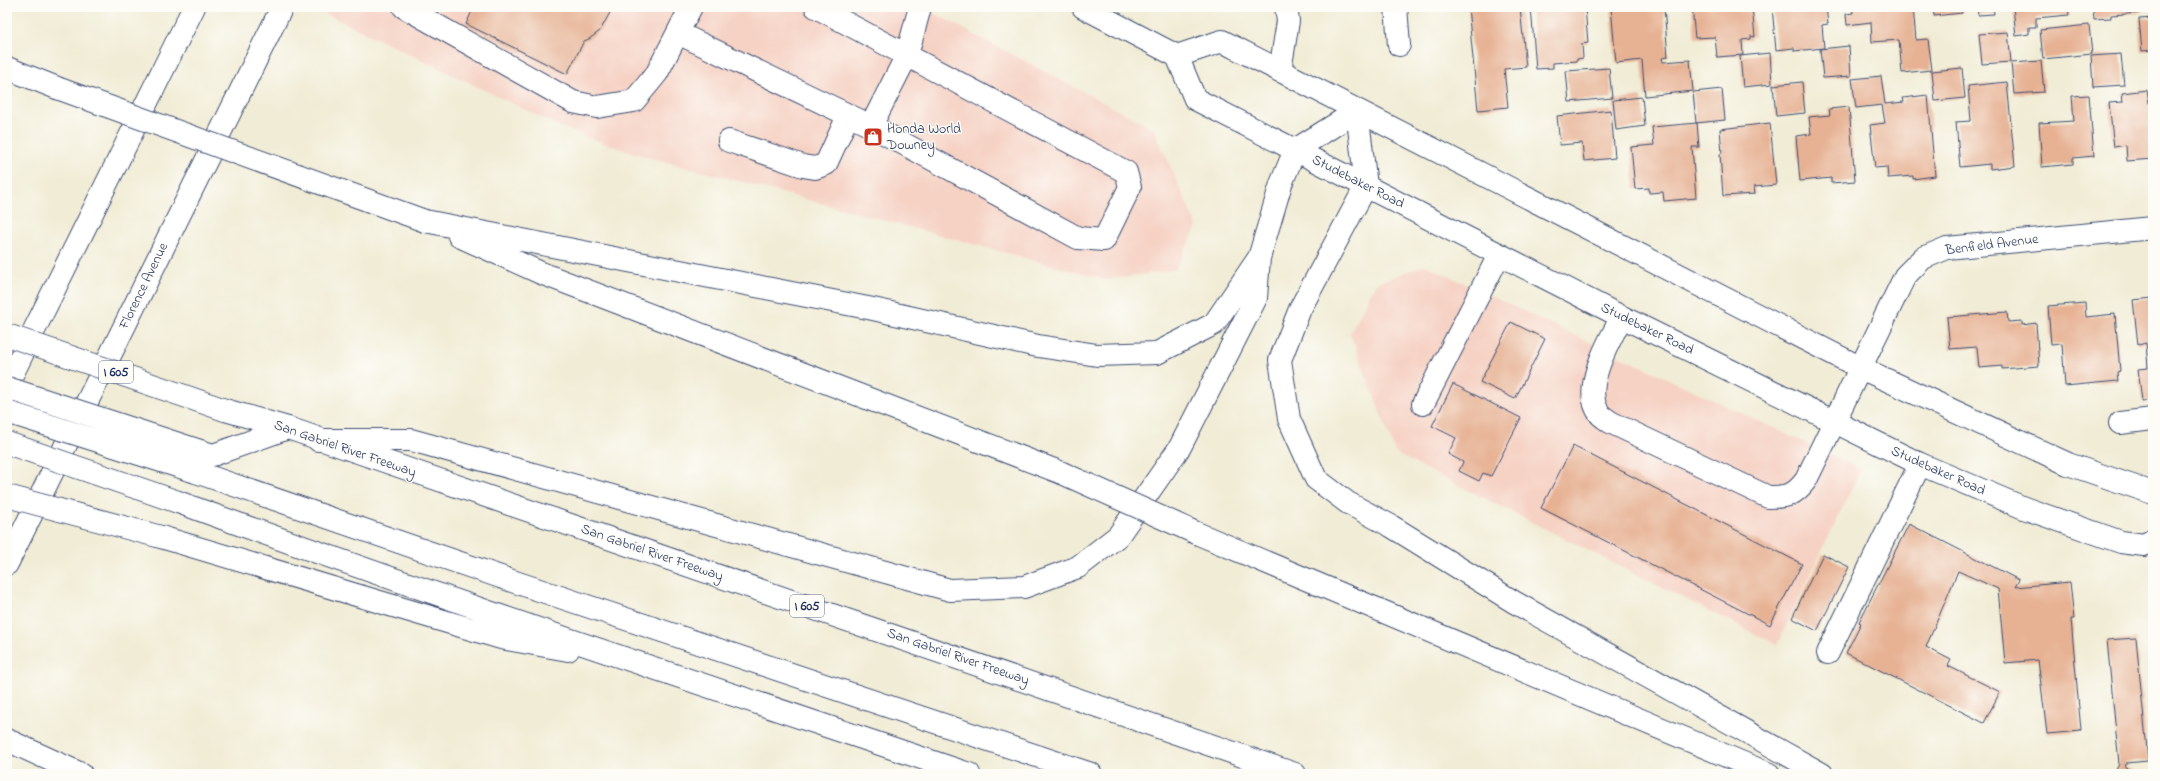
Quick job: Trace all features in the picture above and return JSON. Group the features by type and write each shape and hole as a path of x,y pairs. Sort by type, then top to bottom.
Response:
{"main road":[{"path":"194,7 7,386 213,455 288,428"},
{"name":"Florence Avenue","path":"7,564 282,7"},
{"path":"404,7 573,102 597,107 634,101 657,73 691,7"},
{"path":"678,33 871,126 1078,238 1104,240 1130,187 1126,172 816,7"},
{"path":"871,126 907,55 920,7"},
{"path":"1083,7 1177,56 1222,41 1861,368 2068,464 2153,493"},
{"path":"1280,71 1288,21 1286,7"},
{"path":"1396,7 1399,45"},
{"name":"Studebaker Road","path":"1177,56 1195,99 1622,317 1920,464 2024,508 2121,542 2144,545 2153,540"},
{"path":"7,68 57,88 426,221 541,273 1062,472 1194,532 1770,774"},
{"path":"318,440 411,440 950,590 1024,587 1078,567 1118,536 1180,447 1256,298 1259,258 1281,184 1295,150 1357,111"},
{"path":"1357,111 1366,186 1300,309 1280,360 1289,419 1316,480 1348,503 1391,526 1514,602 1822,774"},
{"path":"729,141 803,166 815,168 826,164 848,116"},
{"path":"426,221 873,309 1038,346 1098,355 1157,353 1214,324 1259,258"},
{"name":"Benfield Avenue","path":"1622,317 1600,359 1595,382 1595,403 1600,414 1610,422 1768,497 1784,497 1797,492 1806,480 1905,276 1923,258 1947,248 2153,228"},
{"path":"1423,404 1499,255"},
{"name":"San Gabriel River Freeway","path":"7,335 225,410 288,428 318,440 885,632 1295,774"},
{"path":"7,412 196,472 533,588 1091,774"},
{"path":"2120,423 2153,419"},
{"path":"7,443 635,661 969,774"},
{"path":"1828,653 1920,464"},
{"path":"7,496 161,537 501,638 635,661"},
{"path":"7,740 81,774"}],"shaded area":[{"name":"Honda World Downey","path":"326,7 922,7 1154,129 1197,227 1175,270 1107,280 644,156 612,146 561,127 324,13"},
{"path":"1425,265 1861,469 1777,645 1396,454 1350,333 1376,283"}],"building":[{"path":"474,7 613,7 600,31 584,41 567,74 466,24"},
{"path":"1468,7 1520,7 1526,67 1504,69 1508,107 1478,110"},
{"path":"1531,7 1585,7 1588,43 1582,44 1583,58 1577,59 1577,61 1553,63 1553,68 1536,69"},
{"path":"1611,7 1664,7 1668,57 1662,58 1663,62 1690,60 1693,91 1645,96 1642,60 1616,63"},
{"path":"1692,7 1752,7 1755,37 1751,36 1751,39 1742,40 1743,55 1717,57 1715,37 1695,38"},
{"path":"1772,7 1826,7 1828,24 1822,25 1824,48 1794,51 1794,48 1776,50"},
{"path":"1852,7 1913,7 1916,40 1928,39 1932,70 1902,73 1899,40 1872,42 1871,22 1847,25 1846,14 1853,13"},
{"path":"1933,7 1993,7 1994,14 1978,15 1977,8 1962,10 1962,13 1934,16"},
{"path":"2013,7 2068,7 2069,15 2036,18 2036,27 2029,27 2029,34 2016,36"},
{"path":"2093,7 2145,7 2140,13 2111,15 2111,18 2094,19"},
{"path":"2153,18 2153,50 2142,51 2139,19"},
{"path":"2089,25 2092,54 2043,59 2040,30"},
{"path":"2008,32 2011,62 1982,64 1979,34"},
{"path":"1849,46 1851,76 1823,78 1820,49"},
{"path":"1770,53 1772,84 1743,87 1740,56"},
{"path":"2121,54 2124,85 2093,87 2091,56"},
{"path":"2041,61 2044,92 2014,94 2011,63"},
{"path":"1609,68 1612,98 1569,102 1566,71"},
{"path":"1962,68 1965,98 1935,101 1932,71"},
{"path":"1881,76 1885,104 1904,102 1903,98 1928,95 1935,176 1913,179 1913,176 1888,178 1887,167 1875,168 1870,125 1885,123 1882,105 1856,108 1852,79"},
{"path":"1802,82 1805,113 1776,116 1773,85"},
{"path":"2007,82 2015,166 1990,169 1990,164 1960,167 1956,122 1971,121 1968,86"},
{"path":"1722,89 1725,120 1696,123 1693,92"},
{"path":"2147,90 2149,103 2153,103 2153,159 2127,161 2126,145 2114,147 2109,103 2123,102 2122,93"},
{"path":"2089,95 2094,156 2073,158 2073,164 2042,167 2039,123 2074,121 2072,96"},
{"path":"1642,97 1645,126 1616,130 1613,100"},
{"path":"1849,107 1855,181 1831,183 1831,178 1800,181 1796,136 1811,134 1809,117 1830,115 1829,109"},
{"path":"1611,110 1615,158 1584,161 1582,143 1560,145 1557,116"},
{"path":"1697,123 1699,147 1692,147 1696,198 1664,201 1663,192 1649,193 1649,188 1635,189 1631,147 1654,145 1652,127"},
{"path":"1770,123 1776,185 1754,187 1755,194 1723,196 1720,129"},
{"path":"2153,298 2153,400 2142,401 2138,369 2148,368 2146,343 2138,345 2133,300"},
{"path":"2085,303 2086,317 2115,314 2120,371 2117,372 2118,381 2065,386 2062,344 2051,345 2048,306"},
{"path":"2007,312 2008,322 2022,321 2022,325 2036,323 2039,366 2002,369 2002,366 1979,368 1977,347 1950,349 1947,317"},
{"path":"1511,322 1545,339 1515,399 1480,382"},
{"path":"1453,384 1521,418 1491,476 1483,473 1479,481 1459,471 1463,462 1448,454 1456,438 1432,426"},
{"path":"1573,446 1802,564 1770,625 1541,508"},
{"path":"1909,524 2019,580 2015,587 2070,582 2074,619 2071,619 2081,731 2047,734 2038,660 2005,663 1998,589 1958,571 1926,647 1951,660 1948,666 2000,692 1984,723 1846,653 1861,623 1859,622"},
{"path":"1823,554 1849,567 1817,631 1792,618"},
{"path":"2136,638 2148,761 2126,763 2125,767 2140,774 2114,774 2119,764 2107,640"}],"place":[{"name":"Honda World Downey","path":"873,137"}]}
